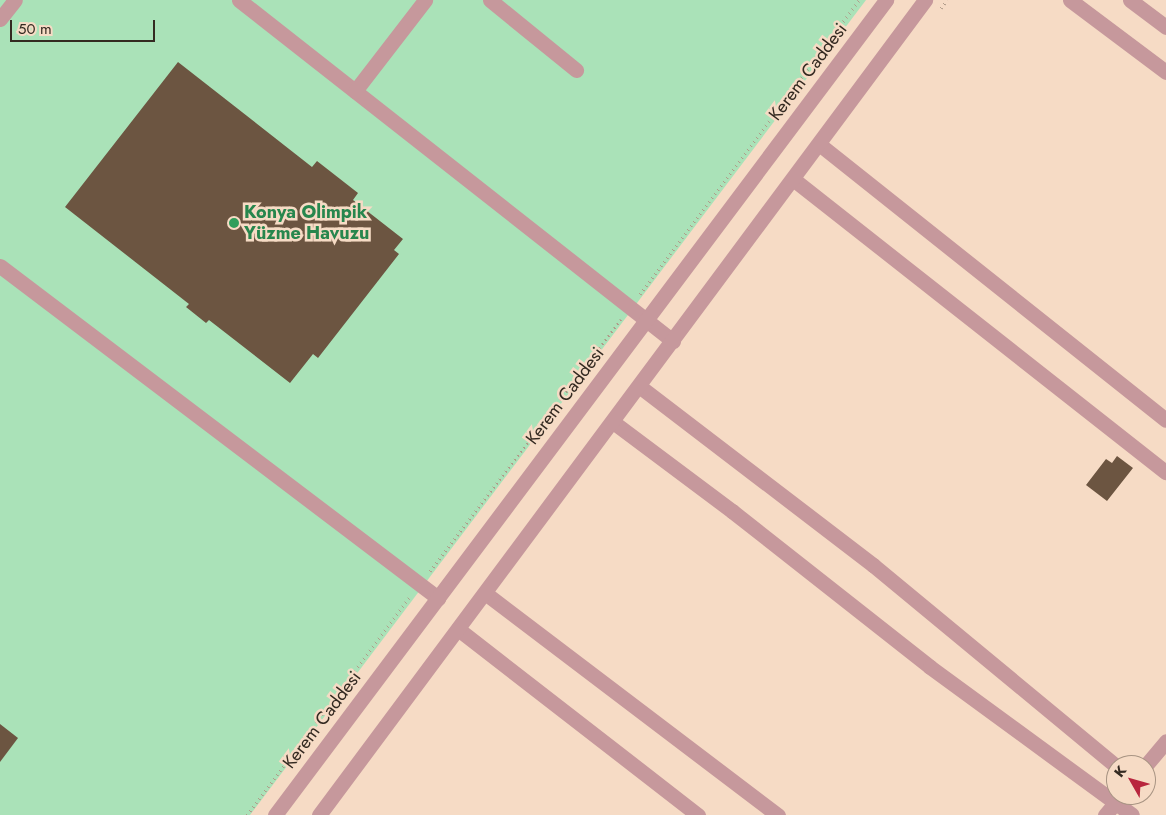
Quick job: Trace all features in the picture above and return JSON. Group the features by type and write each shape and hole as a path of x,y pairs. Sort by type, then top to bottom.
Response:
{"street":[{"path":"0,20 15,0"},
{"path":"239,0 673,341"},
{"path":"355,91 425,0"},
{"path":"490,0 576,70"},
{"name":"Kerem Caddesi","path":"275,815 886,0"},
{"path":"319,815 794,179 925,0"},
{"path":"1070,0 1166,72"},
{"path":"1130,0 1166,27"},
{"path":"819,144 1166,420"},
{"path":"794,179 1166,472"},
{"path":"0,266 438,598"},
{"path":"639,386 873,565 1106,758"},
{"path":"613,422 732,511 930,667 1106,799"},
{"path":"485,593 778,815"},
{"path":"458,629 698,815"},
{"path":"1155,755 1166,741"},
{"path":"1114,805 1132,815"}],"path":[{"path":"247,815 859,0"}],"green space":[{"path":"0,0 866,0 250,815 0,815"}],"building":[{"name":"Konya Olimpik Yüzme Havuzu","path":"178,62 312,167 317,161 358,193 353,200 403,239 394,250 399,254 318,358 313,354 290,383 209,320 206,323 186,307 189,304 65,207"},
{"path":"1117,456 1133,468 1107,501 1086,485 1106,459 1112,463"},
{"path":"0,724 18,738 0,762"}],"place":[{"name":"Konya Olimpik Yüzme Havuzu","path":"234,223"}]}
